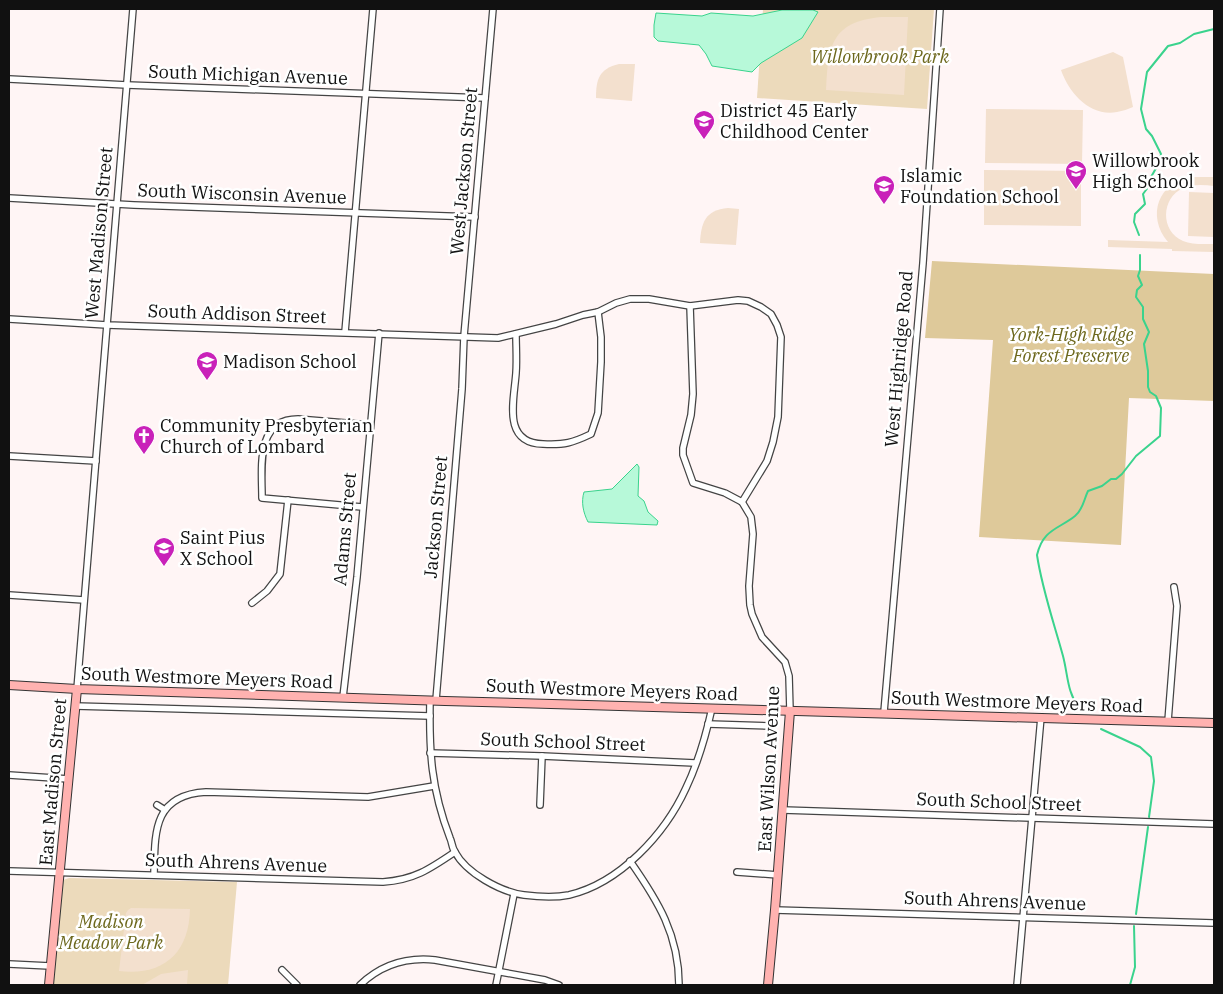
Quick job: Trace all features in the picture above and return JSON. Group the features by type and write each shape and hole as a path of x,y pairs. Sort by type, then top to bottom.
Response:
{"street":[{"name":"West Madison Street","path":"96,461 133,9"},
{"path":"345,332 373,9"},
{"name":"West Jackson Street","path":"464,336 493,9"},
{"name":"West Highridge Road","path":"884,712 923,263 940,9"},
{"name":"South Michigan Avenue","path":"9,79 485,98"},
{"name":"South Wisconsin Avenue","path":"9,198 116,204 475,217"},
{"name":"South Addison Street","path":"9,319 107,325 498,338 598,312 621,301 640,298 690,306 738,300 748,302 760,306 771,314 782,337 778,416 773,442 767,461 742,502"},
{"path":"690,306 693,394 691,415 683,448 684,462 693,483 711,490 725,492 742,502"},
{"path":"516,334 517,362 512,418 519,436 534,444 566,444 591,434 598,414 602,346 598,312"},
{"name":"Adams Street","path":"343,697 357,577 379,333"},
{"name":"Jackson Street","path":"455,852 444,824 434,786 430,753 430,716 462,389 464,336"},
{"path":"362,507 262,498 264,444 276,425 289,420 298,419 370,425"},
{"path":"9,456 96,461"},
{"name":"East Madison Street","path":"49,985 69,779 96,461"},
{"path":"252,603 268,591 280,574 288,500"},
{"name":"East Wilson Avenue","path":"742,502 751,517 753,528 749,586 750,605 762,637 785,662 790,676 790,711 783,810 768,985"},
{"path":"1168,722 1177,606 1174,587"},
{"path":"9,595 84,600"},
{"name":"South Westmore Meyers Road","path":"9,685 77,689 1214,723"},
{"path":"75,706 430,716"},
{"path":"455,852 480,877 514,894 542,897 570,894 598,884 630,861 659,831 669,817 686,789 712,708"},
{"path":"1017,985 1040,717"},
{"path":"708,724 770,726"},
{"name":"South School Street","path":"430,753 695,763"},
{"path":"540,805 542,756"},
{"path":"9,775 69,779"},
{"path":"154,876 155,832 158,821 171,804 191,794 206,792 368,797 434,786"},
{"path":"157,805 165,810"},
{"name":"South School Street","path":"783,810 1214,824"},
{"name":"South Ahrens Avenue","path":"9,871 394,881 430,870 455,852"},
{"path":"630,861 650,890 666,919 676,954 679,985"},
{"path":"737,872 778,875"},
{"path":"496,985 514,894"},
{"name":"South Ahrens Avenue","path":"775,910 1214,923"},
{"path":"360,985 389,966 413,959 435,960 545,980 559,985"},
{"path":"9,964 50,966"},
{"path":"282,970 296,985"}],"green space":[{"name":"Willowbrook Park","path":"763,9 934,9 927,109 757,98"},
{"path":"881,17 908,17 904,95 826,90 828,61 831,49 842,31 852,24"},
{"path":"1113,52 1123,57 1133,107 1119,112 1107,113 1098,111 1082,102 1069,87 1061,70"},
{"path":"619,64 635,64 632,101 596,98 600,76 607,69"},
{"path":"986,109 1083,110 1082,164 985,163"},
{"path":"984,170 1081,171 1081,226 984,225"},
{"path":"1193,177 1214,177 1214,186 1191,186 1183,188 1176,193 1170,199 1167,207 1167,222 1175,236 1183,241 1194,244 1214,244 1214,252 1108,247 1108,240 1168,242 1161,232 1158,221 1159,201 1171,185"},
{"path":"1189,192 1214,193 1214,237 1188,236"},
{"path":"720,209 739,209 736,245 700,243 703,224 709,215"},
{"name":"York-High Ridge Forest Preserve","path":"932,261 1214,274 1214,401 1129,398 1121,545 979,537 993,340 925,338"},
{"name":"Madison Meadow Park","path":"69,878 237,882 228,985 53,985 62,885 63,880"},
{"path":"131,908 190,909 185,938 179,950 171,959 149,970 135,972 119,971 126,913"},
{"path":"188,970 187,985 142,985 161,974"}],"shaded area":[{"path":"782,10 813,10 818,12 802,38 761,63 752,72 712,66 699,45 658,41 654,37 656,13 702,16 711,13 753,16"},
{"path":"637,464 639,467 638,496 644,501 648,512 658,521 657,525 588,522 583,507 584,492 612,489"}],"waterway":[{"path":"1139,235 1134,222 1135,214 1145,204 1143,194 1152,182 1151,177 1159,163 1161,154 1152,136 1146,129 1141,109 1147,72 1168,46 1180,43 1194,34 1214,29"},
{"path":"1079,708 1070,690 1037,555 1047,535 1078,514 1088,491 1102,486 1111,479 1116,479 1136,456 1160,436 1161,408 1156,396 1150,392 1148,387 1144,344 1149,332 1143,319 1143,307 1136,297 1137,290 1142,285 1138,276 1140,255"},
{"path":"1101,729 1140,747 1151,757 1154,781 1149,817"},
{"path":"1136,914 1148,827"},
{"path":"1130,985 1135,967 1134,926"}],"place":[{"name":"District 45 Early Childhood Center","path":"704,140"},
{"name":"Willowbrook High School","path":"1076,190"},
{"name":"Islamic Foundation School","path":"884,205"},
{"name":"Madison School","path":"207,381"},
{"name":"Community Presbyterian Church of Lombard","path":"144,455"},
{"name":"Saint Pius X School","path":"164,567"}]}
